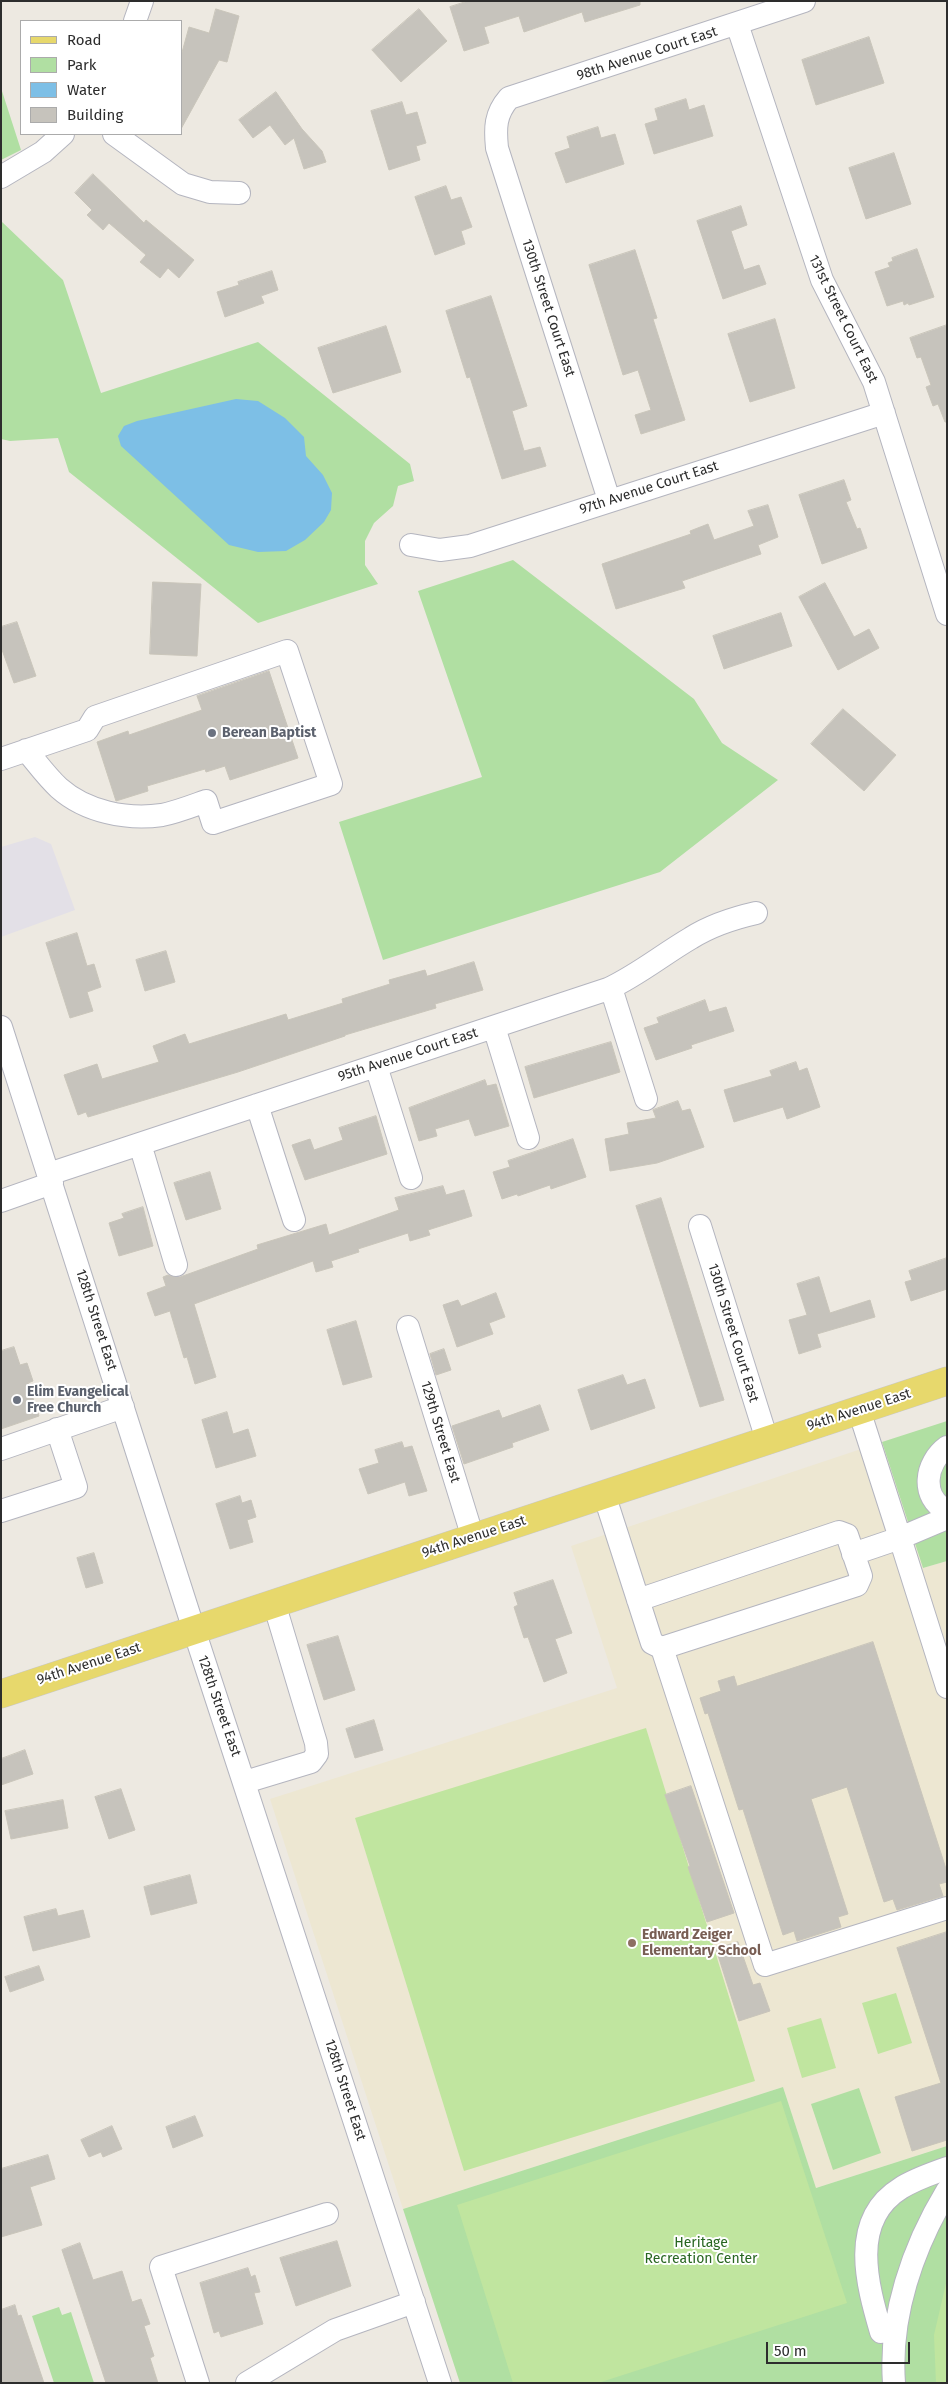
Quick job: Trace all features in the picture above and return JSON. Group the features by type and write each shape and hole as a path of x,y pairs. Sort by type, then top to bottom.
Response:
{"main road":[{"name":"94th Avenue East","path":"1,1694 947,1381"}],"street":[{"path":"135,20 142,1"},
{"name":"98th Avenue Court East","path":"498,115 509,98 804,1"},
{"name":"131st Street Court East","path":"737,24 822,280 874,382 947,614"},
{"name":"130th Street Court East","path":"498,115 496,122 497,148 609,500"},
{"path":"1,177 43,152 62,135"},
{"path":"115,135 183,184 210,192 239,194"},
{"name":"97th Avenue Court East","path":"411,545 440,550 470,546 884,413"},
{"path":"1,758 87,730 96,717 287,652 331,784 213,823 206,801 164,814 128,816 102,811 77,801 55,784 26,750"},
{"name":"95th Avenue Court East","path":"1,1201 51,1178 140,1144 611,988 636,976 691,938 716,925 756,913"},
{"path":"611,988 646,1099"},
{"path":"494,1027 528,1138"},
{"name":"128th Street East","path":"1,1028 51,1178 194,1630 440,2383"},
{"path":"376,1066 411,1178"},
{"path":"257,1105 294,1220"},
{"path":"140,1144 176,1265"},
{"name":"130th Street Court East","path":"700,1226 767,1440"},
{"name":"129th Street East","path":"408,1327 473,1538"},
{"path":"1,1449 123,1407"},
{"path":"859,1410 947,1686"},
{"path":"1,1511 76,1487 58,1430"},
{"path":"947,1447 932,1463 928,1483 936,1503 947,1511"},
{"path":"604,1494 652,1644 662,1648 857,1584 861,1576 847,1535 839,1532 638,1600"},
{"path":"853,1554 900,1538 947,1518"},
{"path":"245,1782 310,1762 317,1754 316,1744 274,1603"},
{"path":"662,1648 765,1965 947,1908"},
{"path":"881,2332 870,2295 865,2263 867,2239 871,2225 886,2200 899,2189 919,2178 947,2168"},
{"path":"894,2383 896,2332 910,2269 932,2216 947,2191"},
{"path":"198,2383 161,2267 327,2214"},
{"path":"247,2383 335,2330 414,2302"}],"shaded area":[{"path":"35,837 51,844 75,910 1,937 1,847"},
{"name":"Edward Zeiger Elementary School","path":"882,1442 923,1568 947,1561 947,2146 816,2188 783,2087 403,2209 270,1799 617,1688 571,1546"}],"green space":[{"path":"1,88 21,150 1,160"},
{"path":"1,221 63,280 101,393 258,342 410,464 414,481 398,486 393,506 374,523 365,541 365,565 378,584 258,623 69,472 58,438 10,441 1,439"},
{"path":"513,560 694,699 722,743 778,780 660,872 383,960 339,822 482,777 418,591"},
{"path":"947,1421 947,1561 923,1568 882,1442"},
{"path":"646,1728 755,2081 464,2171 355,1818"},
{"path":"896,1993 912,2043 878,2054 862,2003"},
{"path":"821,2018 836,2068 802,2078 787,2028"},
{"name":"Heritage Recreation Center","path":"783,2087 816,2188 947,2146 947,2383 460,2383 403,2209"},
{"path":"859,2088 881,2153 833,2170 811,2104"},
{"path":"781,2101 847,2303 598,2383 513,2383 457,2205"},
{"path":"947,2279 947,2383 936,2383 934,2335"},
{"path":"59,2307 62,2315 71,2312 94,2383 54,2383 32,2316"}],"water":[{"path":"236,399 258,401 285,418 304,437 306,456 323,475 332,493 331,510 324,522 305,540 286,551 258,552 229,545 121,446 118,436 124,426 137,421"}],"building":[{"path":"468,1 640,1 640,5 585,22 582,12 524,32 519,16 484,27 489,43 464,51 450,7"},
{"path":"216,9 239,16 227,62 219,60 182,127 182,52 189,27 209,33"},
{"path":"419,9 447,41 401,82 372,50"},
{"path":"869,37 884,83 816,105 802,60"},
{"path":"276,92 302,129 322,151 326,162 304,169 294,138 285,145 270,125 253,138 239,120"},
{"path":"686,99 689,110 704,105 713,136 654,154 645,124 658,120 655,109"},
{"path":"402,102 406,115 417,112 426,143 416,146 420,160 389,170 371,111"},
{"path":"598,127 601,138 615,134 624,164 566,183 555,153 570,148 567,137"},
{"path":"894,153 911,204 866,219 849,168"},
{"path":"93,174 144,223 146,220 194,260 179,278 168,268 160,278 140,262 146,255 109,223 103,230 87,215 92,210 75,193"},
{"path":"446,186 451,200 461,197 472,227 461,231 465,244 435,255 415,197"},
{"path":"741,206 747,225 731,231 744,270 759,265 766,284 723,299 697,221"},
{"path":"917,249 934,297 909,305 908,303 904,305 903,301 887,306 875,272 890,267 888,263 893,261 892,258"},
{"path":"635,250 657,318 653,319 685,420 641,434 635,415 651,410 638,370 623,375 589,265"},
{"path":"272,271 278,290 261,296 264,303 225,317 217,292 239,285 238,282"},
{"path":"491,296 527,406 512,411 524,451 540,447 546,466 502,479 470,377 467,378 446,311"},
{"path":"775,319 795,388 750,402 728,334"},
{"path":"947,325 947,422 945,422 938,404 933,406 926,387 931,385 921,357 917,358 910,338"},
{"path":"386,326 401,372 333,393 318,348"},
{"path":"844,480 851,500 846,502 857,529 860,528 867,548 822,564 799,495"},
{"path":"768,505 778,537 758,545 761,554 682,581 685,588 616,609 602,564 691,534 690,531 708,524 714,540 754,526 748,511"},
{"path":"153,582 201,584 197,656 150,654"},
{"path":"825,583 854,637 869,629 879,648 838,670 799,597"},
{"path":"781,613 792,646 724,669 713,636"},
{"path":"17,622 36,676 14,683 1,647 1,627"},
{"name":"Berean Baptist","path":"269,671 298,758 230,780 225,766 206,772 205,769 147,786 148,791 116,801 97,742 128,731 129,735 202,710 197,696"},
{"path":"843,709 896,755 864,791 811,744"},
{"path":"77,933 87,966 94,964 101,987 87,992 93,1011 70,1018 46,943"},
{"path":"166,951 175,982 145,991 136,960"},
{"path":"474,962 483,990 435,1004 436,1008 345,1035 238,1072 88,1117 86,1112 78,1115 64,1075 97,1064 102,1079 159,1062 153,1046 185,1034 189,1044 286,1014 288,1020 343,1003 342,999 390,984 389,980 425,970 427,976"},
{"path":"705,1000 709,1012 726,1007 734,1031 691,1045 692,1048 656,1060 644,1028 659,1023 657,1018"},
{"path":"611,1042 620,1072 534,1098 525,1067"},
{"path":"796,1062 799,1071 807,1068 820,1107 787,1119 783,1107 734,1122 724,1090 772,1076 770,1071"},
{"path":"485,1080 487,1086 496,1084 509,1126 475,1136 469,1119 435,1129 437,1136 419,1141 409,1108"},
{"path":"678,1101 682,1111 690,1109 704,1147 657,1163 610,1171 605,1139 629,1134 627,1123 656,1118 653,1110"},
{"path":"376,1116 387,1154 305,1180 292,1145 310,1139 314,1150 343,1140 339,1128"},
{"path":"573,1139 586,1177 551,1189 550,1185 518,1196 517,1194 502,1199 493,1172 510,1167 508,1161"},
{"path":"210,1172 221,1209 186,1220 174,1183"},
{"path":"443,1186 446,1195 464,1190 472,1216 428,1230 430,1235 410,1241 408,1233 358,1249 359,1252 331,1261 333,1267 316,1272 313,1261 194,1304 216,1377 195,1384 187,1357 184,1358 170,1311 155,1316 147,1293 166,1286 163,1277 168,1275 180,1277 258,1249 257,1245 326,1224 329,1235 399,1210 395,1198"},
{"path":"661,1198 724,1400 700,1407 636,1206"},
{"path":"143,1207 153,1246 119,1256 109,1223 124,1218 122,1214"},
{"path":"947,1258 947,1289 911,1301 905,1282 912,1280 909,1271"},
{"path":"819,1277 830,1313 870,1300 875,1317 817,1334 821,1347 799,1354 789,1320 807,1315 797,1284"},
{"path":"496,1293 505,1317 489,1323 493,1334 457,1347 443,1305 458,1300 461,1306"},
{"path":"356,1321 372,1377 343,1385 327,1330"},
{"name":"Elim Evangelical Free Church","path":"14,1347 20,1365 27,1363 33,1381 28,1383 39,1416 1,1429 1,1351"},
{"path":"444,1349 451,1370 436,1375 430,1354"},
{"path":"623,1375 627,1385 645,1379 655,1408 591,1430 578,1390"},
{"path":"540,1405 549,1430 512,1443 513,1447 464,1464 452,1426 499,1410 502,1418"},
{"path":"227,1412 233,1434 248,1429 256,1456 216,1468 202,1420"},
{"path":"402,1442 404,1448 412,1446 427,1491 409,1496 405,1482 368,1494 359,1469 379,1463 375,1450"},
{"path":"240,1496 242,1503 251,1500 256,1517 247,1520 253,1542 230,1549 216,1504"},
{"path":"94,1553 103,1583 86,1588 77,1558"},
{"path":"553,1580 572,1633 555,1639 567,1673 544,1682 528,1637 524,1638 514,1607 518,1605 514,1593"},
{"path":"338,1636 355,1690 324,1700 307,1645"},
{"path":"873,1642 947,1872 947,1882 939,1884 943,1896 897,1910 893,1899 884,1902 847,1787 811,1799 848,1914 838,1917 841,1927 797,1941 794,1931 783,1935 743,1809 739,1810 708,1713 705,1714 700,1698 721,1691 718,1681 734,1676 737,1686"},
{"path":"374,1720 383,1750 355,1758 346,1729"},
{"path":"25,1750 33,1774 1,1785 1,1759"},
{"path":"691,1786 734,1913 707,1922 665,1795"},
{"path":"121,1789 135,1830 109,1839 95,1797"},
{"path":"63,1800 68,1828 11,1839 5,1811"},
{"path":"190,1875 197,1903 151,1915 144,1887"},
{"path":"56,1909 58,1916 83,1910 90,1937 33,1951 24,1917"},
{"path":"947,1932 947,2140 912,2151 895,2097 941,2083 897,1948"},
{"path":"738,1942 753,1985 760,1983 770,2011 739,2021 716,1949"},
{"path":"39,1966 44,1980 10,1992 5,1977"},
{"path":"195,2116 203,2136 173,2148 166,2127"},
{"path":"112,2126 122,2149 103,2157 101,2152 89,2157 81,2140"},
{"path":"48,2155 55,2179 30,2187 42,2225 1,2237 1,2169"},
{"path":"337,2241 351,2286 296,2306 280,2258"},
{"path":"80,2243 93,2280 122,2271 132,2302 141,2299 150,2324 144,2326 154,2356 150,2358 158,2383 106,2383 62,2250"},
{"path":"248,2268 251,2277 255,2275 260,2292 254,2293 263,2324 221,2337 219,2331 214,2333 200,2283"},
{"path":"15,2305 18,2316 21,2315 44,2383 1,2383 1,2310"}],"place":[{"name":"Berean Baptist","path":"212,733"},
{"name":"Elim Evangelical Free Church","path":"17,1400"},
{"name":"Edward Zeiger Elementary School","path":"632,1943"}]}
